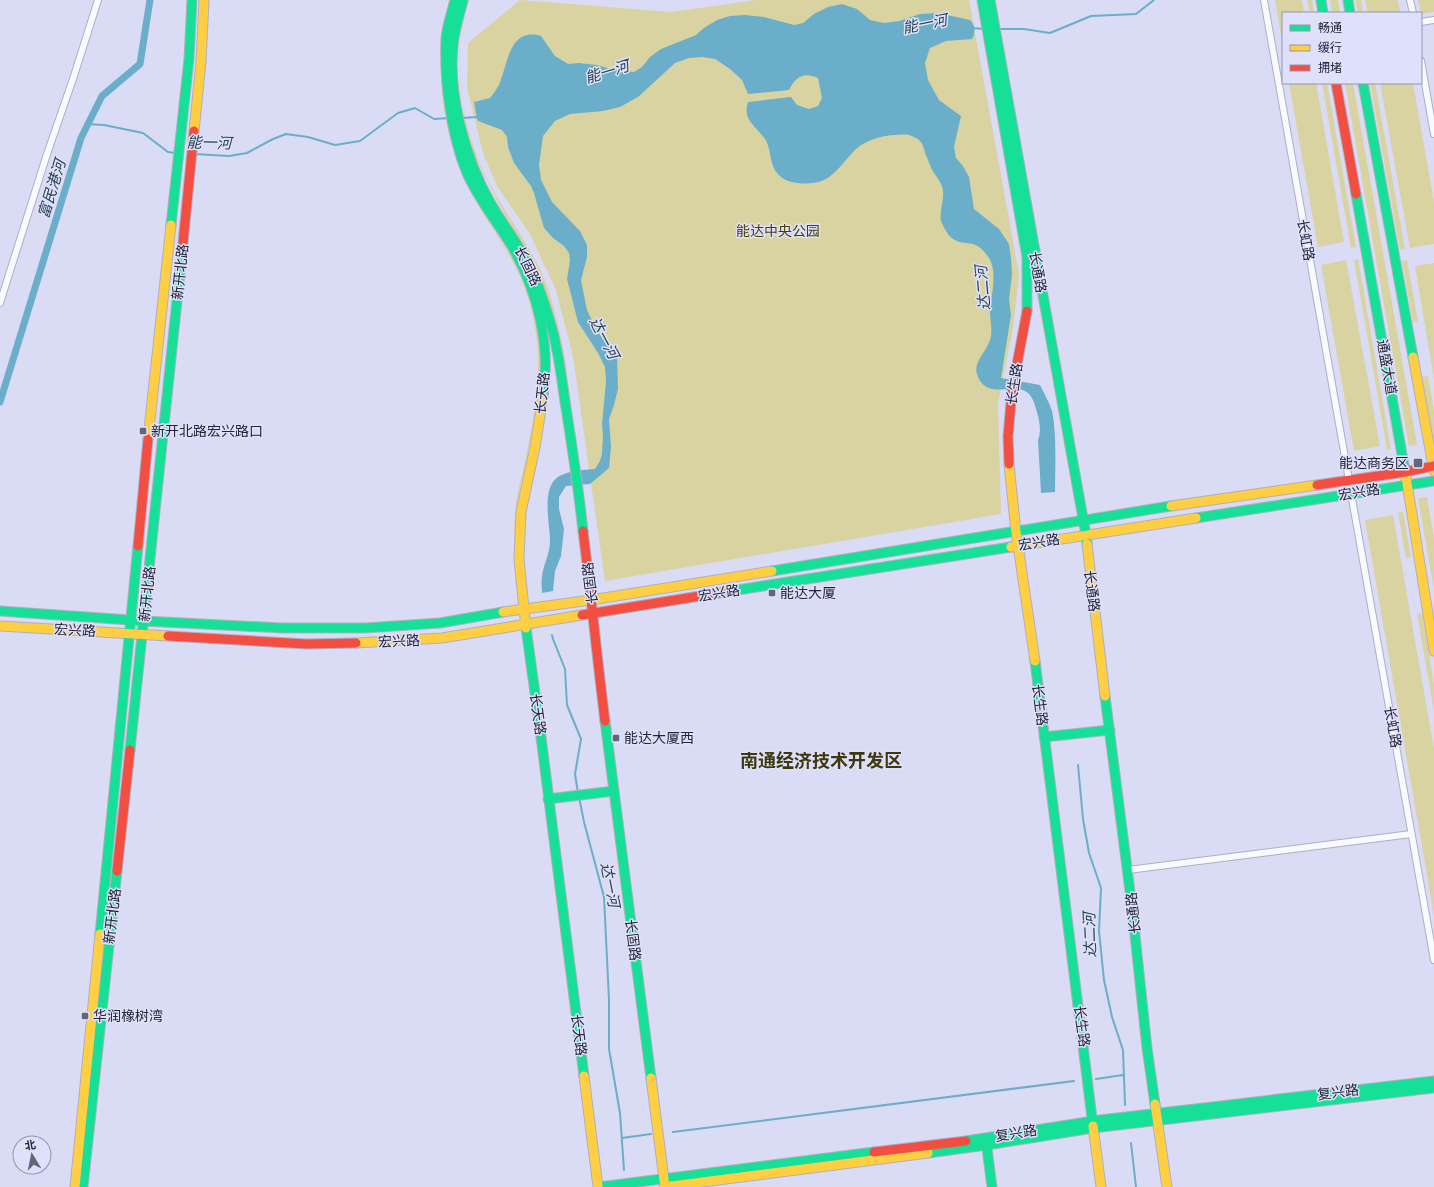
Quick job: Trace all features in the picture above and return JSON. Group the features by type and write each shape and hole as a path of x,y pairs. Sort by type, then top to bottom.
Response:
{"street":[{"path":"0,303 1,295 44,162 73,79 98,0"},
{"name":"新开北路","path":"75,1187 130,620 189,59 192,0"},
{"name":"新开北路","path":"83,1187 143,635 201,62 204,0"},
{"name":"长固路","path":"455,0 446,38 447,91 458,146 467,173 489,213 512,247"},
{"name":"长固路","path":"463,0 454,38 453,69 456,105 464,142 477,175 491,203 518,244 534,273 556,344 578,487 595,642 664,1185"},
{"name":"长生路","path":"982,0 1027,257 1027,312 1012,391 1008,436 1016,532 1030,621 1085,1048 1101,1187"},
{"name":"长通路","path":"990,0 1086,535 1128,870 1147,1048 1167,1187"},
{"name":"长虹路","path":"1264,0 1349,480"},
{"path":"1321,0 1323,12"},
{"path":"1348,0 1350,12"},
{"path":"1410,0 1413,12"},
{"path":"1422,22 1434,20"},
{"path":"1422,67 1434,134"},
{"name":"通盛大道","path":"1336,84 1405,472 1434,651"},
{"name":"通盛大道","path":"1363,84 1434,471"},
{"name":"长天路","path":"512,247 525,272 539,312 545,349 546,377 535,447 521,512 519,559 525,624 598,1187"},
{"name":"宏兴路","path":"0,611 144,621 282,628 365,628 440,623 1016,532 1155,508 1405,472 1434,466"},
{"name":"宏兴路","path":"0,626 307,644 388,642 442,638 1434,481"},
{"name":"长虹路","path":"1352,493 1434,960"},
{"path":"1044,738 1110,730"},
{"path":"548,799 614,791"},
{"path":"1128,870 1412,834"},
{"name":"复兴路","path":"598,1187 664,1185 986,1142 1093,1125 1434,1081"},
{"name":"复兴路","path":"1157,1117 1434,1088"},
{"path":"986,1142 992,1187"}],"green space":[{"path":"449,0 445,27 442,79 449,131 466,181 521,274 532,305 538,337 540,373 536,409 519,493 516,525 515,546 518,590 516,589 515,568 514,536 515,514 535,407 538,372 536,336 530,305 522,280 512,260 478,205 465,181 448,131 441,79 444,27"},
{"path":"468,0 460,47 462,95 466,119 472,142 481,165 491,186 529,248 540,269 554,309 564,351 593,572 563,351 556,320 538,270 500,206 474,155 465,119 460,85 459,56 462,27"},
{"name":"能达中央公园","path":"520,0 671,12 757,0 969,0 1019,274 1013,328 998,403 1001,514 605,581 573,356 556,290 530,234 497,186 483,153 467,87 468,43"},
{"path":"1275,0 1302,0 1304,12 1282,12 1282,41"},
{"path":"1307,0 1312,0 1314,12 1310,12"},
{"path":"1330,0 1338,0 1340,12 1332,12"},
{"path":"1355,0 1361,0 1363,12 1358,12"},
{"path":"1365,0 1398,0 1400,12 1368,12"},
{"path":"1418,0 1434,0 1434,12 1422,14"},
{"path":"1289,84 1316,84 1344,242 1318,247"},
{"path":"1322,84 1327,84 1356,247 1351,248"},
{"path":"1345,84 1353,84 1417,445 1409,446"},
{"path":"1370,84 1375,84 1405,249 1400,250"},
{"path":"1380,84 1413,84 1434,202 1434,244 1410,248"},
{"path":"1358,259 1391,449 1387,449 1354,260"},
{"path":"1346,260 1380,446 1354,451 1321,265"},
{"path":"1407,260 1418,321 1413,322 1402,261"},
{"path":"1434,263 1434,379 1415,266"},
{"path":"1428,376 1434,411 1434,442 1422,377"},
{"path":"1427,497 1434,538 1434,589 1418,498"},
{"path":"1403,512 1411,557 1406,558 1398,513"},
{"path":"1393,515 1434,749 1434,915 1365,520"},
{"path":"1422,613 1434,684 1434,711 1417,614"},
{"path":"600,642 665,1155 664,1155"},
{"path":"526,652 591,1165 590,1165"}],"water":[{"path":"842,4 857,9 870,20 884,23 899,21 920,14 938,13 970,20 973,24 974,31 972,39 946,41 930,48 925,63 928,80 939,100 961,116 954,147 956,158 963,166 969,177 974,209 999,229 1009,244 1012,275 1009,299 1011,315 1001,378 1040,385 1048,401 1052,411 1055,430 1055,492 1041,493 1038,440 1040,425 1036,407 1032,398 1028,393 1022,390 1001,390 987,387 981,382 977,374 977,365 991,337 990,312 994,276 992,265 988,256 978,246 953,239 946,231 941,221 943,189 931,168 923,145 919,140 909,135 879,137 864,143 856,149 838,170 825,179 808,184 789,181 782,178 775,170 765,139 748,118 748,102 791,97 797,105 809,109 818,106 822,98 818,78 805,75 798,78 789,90 748,94 742,80 730,69 715,59 702,57 689,58 675,63 638,97 620,107 603,111 570,114 555,121 543,136 539,165 541,180 552,202 580,231 587,245 587,257 581,280 587,310 604,341 617,354 618,389 609,419 611,447 609,468 590,484 566,486 559,497 559,509 564,529 561,556 555,571 553,591 542,593 543,573 550,546 548,503 551,485 556,478 564,474 579,470 595,469 602,454 602,424 606,382 605,367 598,353 578,322 567,279 570,261 569,253 564,246 553,238 544,228 534,193 531,186 514,163 508,147 507,137 502,130 478,121 474,102 490,98 499,85 511,49 522,37 530,35 541,36 555,56 568,64 579,63 596,65 615,70 634,72 642,67 650,57 661,49 696,35 717,20 730,16 745,15 764,17 794,25 803,23 814,14 828,7"}],"waterway":[{"name":"富民港河","path":"0,402 81,138 102,96 140,64 150,0"},
{"name":"能一河","path":"997,29 1024,29 1050,33 1091,16 1136,14 1154,0"},
{"name":"能一河","path":"971,28 985,29"},
{"name":"能一河","path":"194,154 229,156 247,153 286,134 308,137 335,145 360,141 398,113 415,108 434,119 450,118"},
{"name":"能一河","path":"461,118 478,117"},
{"name":"能一河","path":"88,124 104,125 143,133 168,152 176,153"},
{"name":"达一河","path":"552,635 565,669 567,705 581,739 575,774 578,793"},
{"name":"达二河","path":"1078,765 1083,819 1089,853 1101,888 1099,931 1104,980 1112,1017 1123,1050 1125,1105"},
{"name":"达一河","path":"579,797 584,822 604,897 609,1000 609,1049 620,1113 624,1170"},
{"path":"1096,1079 1123,1075"},
{"path":"673,1132 1074,1081"},
{"path":"622,1138 651,1134"},
{"name":"达二河","path":"1131,1143 1136,1187"}],"traffic: fast":[{"path":"171,225 189,59 192,0"},
{"path":"455,0 448,24 446,38 446,71 453,124 461,158 467,173 483,202 513,248 522,265 536,301 544,339 545,378 543,397"},
{"path":"463,0 454,38 452,58 455,102 473,166 491,204 529,266 549,316 561,371 583,531"},
{"path":"982,0 1027,257 1027,311"},
{"path":"990,0 1087,544"},
{"path":"1321,0 1323,12"},
{"path":"1348,0 1350,12"},
{"path":"1363,84 1413,357"},
{"path":"1356,194 1406,477"},
{"path":"130,750 182,253"},
{"path":"1196,518 1434,481"},
{"path":"772,571 1171,506"},
{"path":"100,934 138,546"},
{"path":"725,592 1011,547"},
{"path":"0,611 144,621 282,628 365,628 440,623 503,612"},
{"path":"526,628 584,1076"},
{"path":"1035,661 1093,1126"},
{"path":"1105,696 1155,1104"},
{"path":"605,721 651,1078"},
{"path":"1044,737 1110,730"},
{"path":"548,799 614,791"},
{"path":"83,1187 117,871"},
{"path":"966,1141 1100,1120 1434,1081"},
{"path":"928,1153 1093,1128 1434,1088"},
{"path":"986,1141 992,1187"},
{"path":"599,1187 874,1152"}],"traffic: slow":[{"path":"194,131 201,62 204,0"},
{"path":"148,439 171,225"},
{"path":"1413,357 1434,471"},
{"path":"526,628 519,559 521,512 535,447 543,397"},
{"path":"1009,464 1016,532 1035,661"},
{"path":"1406,477 1434,651"},
{"path":"1171,506 1317,485"},
{"path":"1011,547 1196,518"},
{"path":"1087,544 1105,696"},
{"path":"503,612 591,600 772,571"},
{"path":"356,643 442,638 582,615"},
{"path":"0,626 168,636"},
{"path":"75,1187 100,934"},
{"path":"584,1076 598,1187"},
{"path":"651,1078 665,1187"},
{"path":"1155,1104 1167,1187"},
{"path":"1093,1126 1101,1187"},
{"path":"664,1187 928,1153"}],"traffic: jam":[{"path":"1336,84 1356,194"},
{"path":"182,253 194,131"},
{"path":"1009,464 1008,436 1012,391 1027,311"},
{"path":"138,546 148,439"},
{"path":"1317,485 1405,472 1434,466"},
{"path":"583,531 605,721"},
{"path":"582,615 725,592"},
{"path":"168,636 307,644 356,643"},
{"path":"117,871 130,750"},
{"path":"874,1152 966,1141"}],"place":[{"name":"新开北路宏兴路口","path":"143,431"},
{"name":"能达商务区","path":"1418,463"},
{"name":"能达大厦","path":"772,593"},
{"name":"能达大厦西","path":"616,738"},
{"name":"华润橡树湾","path":"85,1016"}],"district":[{"name":"南通经济技术开发区","path":"821,761"}]}
